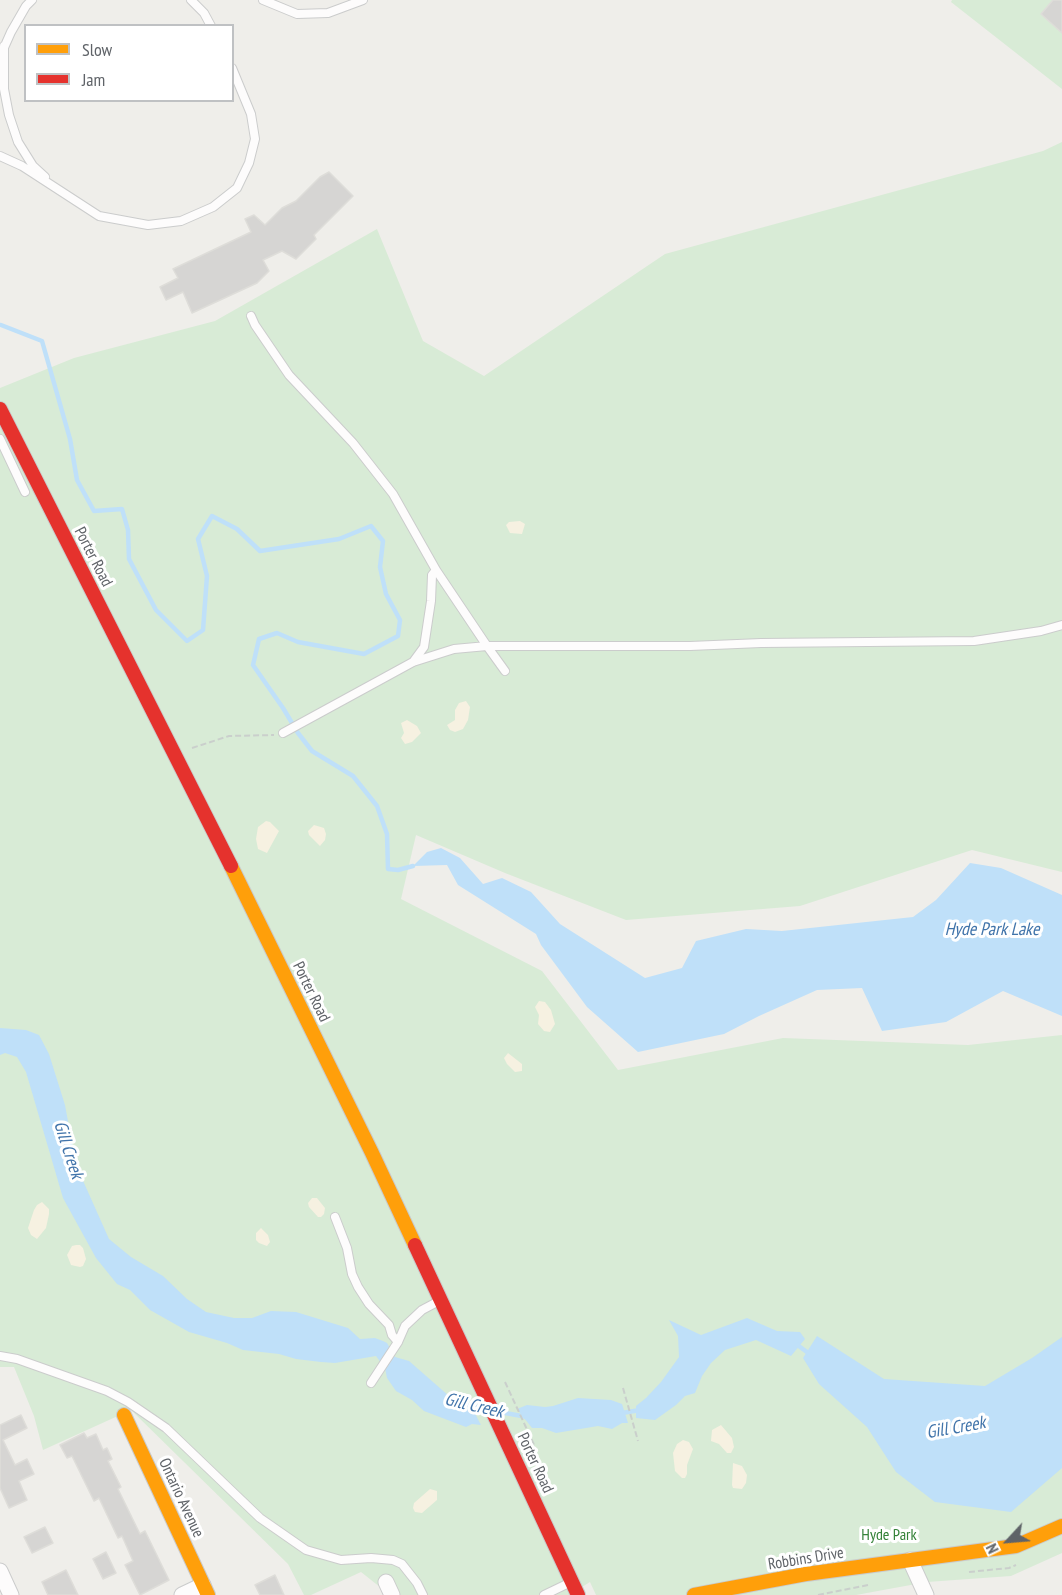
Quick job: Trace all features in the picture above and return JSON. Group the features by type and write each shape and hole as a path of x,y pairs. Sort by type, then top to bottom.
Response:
{"main road":[{"name":"Porter Road","path":"0,410 177,757 372,1153 578,1595"},
{"name":"Ontario Avenue","path":"124,1415 206,1590"},
{"name":"Robbins Drive","path":"694,1595 806,1574 1016,1546 1062,1526"}],"street":[{"path":"910,1560 926,1595"},
{"path":"0,1571 11,1595"},
{"path":"182,1595 206,1590"}],"lane":[{"path":"0,56 24,10 32,0"},
{"path":"191,0 210,24"},
{"path":"263,0 297,14 328,13 363,0"},
{"path":"4,46 3,89 18,142 33,166 58,191"},
{"path":"0,156 22,166 99,216 148,225 181,221 213,207 237,188 249,163 255,140 251,114 234,73"},
{"path":"251,315 255,325 289,375 353,442 393,494 436,570 506,671"},
{"path":"0,439 25,492"},
{"path":"413,662 424,647 431,601 432,575 436,570"},
{"path":"283,733 413,662 454,649 487,646 690,646 974,641 1041,631 1062,625"},
{"path":"335,1217 344,1238 352,1274 358,1287 369,1304 389,1325 392,1335 398,1342"},
{"path":"371,1383 398,1342 405,1326 422,1310 440,1300"},
{"path":"0,1356 17,1359 107,1391 128,1402 166,1428 260,1518 306,1550 341,1560 371,1558 393,1560 402,1564 423,1595"},
{"path":"544,1595 572,1581"}],"path":[{"path":"177,757 229,735 267,736 283,733"},
{"path":"505,1382 536,1449"},
{"path":"623,1388 638,1441"}],"green space":[{"path":"952,0 1062,0 1062,89 951,2"},
{"name":"Hyde Park","path":"1062,142 1062,872 972,850 800,906 626,920 505,873 416,835 401,899 542,971 618,1070 783,1038 968,1045 1062,1035 1062,1553 1011,1576 927,1582 856,1595 596,1595 590,1582 569,1595 390,1595 361,1572 311,1595 304,1595 288,1564 131,1410 43,1450 34,1416 14,1367 0,1367 0,388 74,358 215,321 377,229 423,341 484,376 665,254 1043,151"}],"sand":[{"path":"520,521 525,524 522,534 510,533 506,525 509,522"},
{"path":"466,701 470,707 468,720 463,729 455,732 450,730 447,725 455,720 455,710 459,703"},
{"path":"407,720 417,726 421,733 412,742 405,744 401,738 404,733 401,723"},
{"path":"266,821 279,831 267,853 258,849 256,839 258,827"},
{"path":"314,825 324,828 326,834 320,846 309,835 308,831"},
{"path":"539,1001 545,1002 551,1010 555,1024 550,1032 544,1031 538,1024 539,1015 535,1007"},
{"path":"508,1053 522,1064 522,1071 515,1072 507,1064 504,1058"},
{"path":"312,1198 317,1198 325,1208 321,1217 318,1217 309,1207 308,1203"},
{"path":"42,1202 49,1209 49,1214 46,1228 37,1239 31,1235 28,1228 34,1210"},
{"path":"261,1228 268,1235 270,1242 267,1246 256,1240 256,1233"},
{"path":"72,1246 83,1248 86,1259 80,1267 71,1265 67,1255"},
{"path":"721,1425 732,1438 734,1447 731,1453 727,1453 719,1444 711,1441 712,1430"},
{"path":"683,1440 689,1442 693,1449 685,1478 675,1471 673,1453 677,1444"},
{"path":"733,1463 742,1466 747,1475 742,1489 733,1488"},
{"path":"430,1489 437,1491 437,1500 422,1513 415,1512 414,1503"}],"water":[{"name":"Hyde Park Lake","path":"441,848 460,858 483,884 502,878 531,892 560,924 645,978 682,968 696,941 746,929 782,931 913,917 936,900 970,863 1001,868 1062,895 1062,1016 1003,991 946,1022 882,1031 862,988 817,990 724,1034 638,1052 587,1007 541,945 536,934 458,885 447,865 413,866 427,852"},
{"path":"0,1028 26,1030 39,1035 49,1054 65,1105 76,1165 109,1239 131,1257 163,1276 187,1299 206,1312 234,1318 252,1318 271,1311 296,1312 348,1328 360,1339 375,1338 387,1343 395,1357 409,1361 457,1403 471,1406 481,1425 472,1424 466,1427 424,1411 412,1400 396,1391 387,1378 385,1368 376,1356 335,1363 243,1350 189,1332 150,1310 130,1290 117,1284 96,1258 63,1198 26,1072 17,1057 5,1053 0,1055"},
{"path":"747,1318 777,1331 800,1332 805,1339 791,1356 756,1340 725,1350 711,1363 702,1376 695,1393 685,1396 655,1420 636,1418 636,1406 661,1382 679,1357 678,1336 669,1320 701,1335"},
{"path":"817,1336 884,1379 985,1386 1062,1337 1062,1468 1011,1512 935,1502 896,1472 867,1427 819,1384 803,1358"},
{"path":"578,1398 611,1400 622,1404 628,1423 622,1423 612,1429 598,1426 556,1433 542,1428 532,1428 517,1409 527,1405 553,1406"}],"building":[{"path":"1053,0 1062,0 1062,33 1041,14"},
{"path":"329,172 353,196 314,235 316,239 296,259 282,251 263,260 269,271 257,283 192,313 183,292 166,300 160,287 178,278 173,269 251,232 245,219 254,215 265,225 282,208 296,201 320,177"},
{"path":"21,1415 27,1428 3,1440 15,1465 27,1459 34,1474 19,1481 27,1500 9,1508 0,1488 0,1425"},
{"path":"84,1433 87,1438 96,1434 103,1450 107,1448 112,1459 108,1461 121,1487 118,1489 140,1534 145,1531 169,1580 140,1595 125,1565 133,1561 122,1536 118,1538 99,1498 94,1501 72,1456 67,1458 60,1445"},
{"path":"45,1527 53,1543 32,1553 24,1537"},
{"path":"106,1552 116,1573 103,1579 93,1559"},
{"path":"66,1570 78,1595 48,1595 42,1582"},
{"path":"275,1575 284,1595 260,1595 255,1585"}],"waterway":[{"path":"1,325 42,341 70,439 77,480 94,511 122,509 128,530 129,559 156,610 187,641 203,630 207,576 198,539 212,516 237,529 260,551 339,539 371,526 383,541 380,567 386,594 400,620 398,636 364,654 298,642 277,633 259,639 253,665 312,751 353,776 377,806 387,834 388,869 398,870 413,866"},
{"name":"Gill Creek","path":"796,1344 811,1355"},
{"name":"Gill Creek","path":"453,1402 483,1408"},
{"name":"Gill Creek","path":"622,1413 640,1410"},
{"name":"Gill Creek","path":"500,1412 527,1417"}],"traffic: slow":[{"path":"231,866 415,1245"},
{"path":"124,1415 208,1595"},
{"path":"694,1595 806,1574 1016,1546 1062,1526"}],"traffic: jam":[{"path":"0,409 231,866"},
{"path":"415,1245 578,1595"}]}
